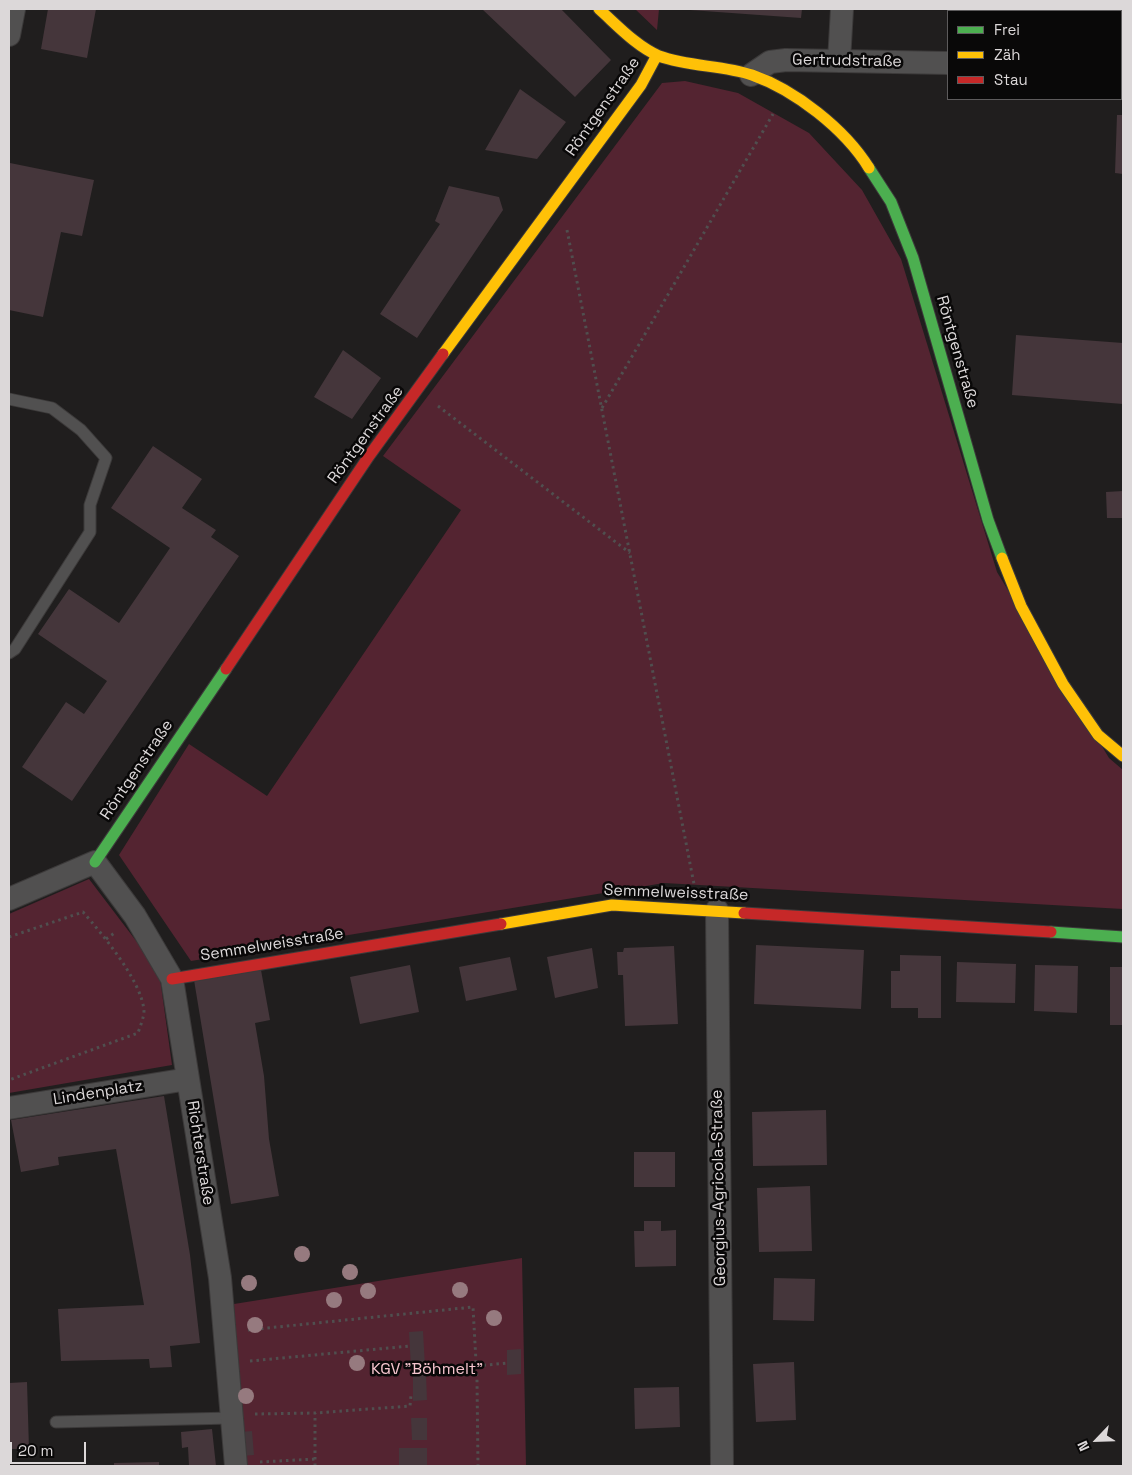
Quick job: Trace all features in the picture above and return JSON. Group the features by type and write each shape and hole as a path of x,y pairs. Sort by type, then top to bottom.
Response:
{"street":[{"path":"9,35 14,9"},
{"path":"600,9 631,38 658,55"},
{"path":"839,60 842,9"},
{"name":"Röntgenstraße","path":"95,862 358,472 641,85 658,55 686,64 751,75 788,92 831,124 856,148 891,202 913,258 988,520 1021,606 1063,684 1098,735 1123,756"},
{"name":"Gertrudstraße","path":"751,75 770,62 839,60 947,62"},
{"path":"9,899 95,862"},
{"name":"Richterstraße","path":"95,862 134,916 172,978 220,1278 236,1466"},
{"name":"Semmelweisstraße","path":"172,978 603,905 1123,937"},
{"name":"Georgius-Agricola-Straße","path":"708,910 722,1466"},
{"name":"Lindenplatz","path":"9,1108 188,1079"}],"lane":[{"path":"9,399 52,408 81,430 106,458 90,505 90,532 15,649 9,653"},
{"path":"56,1422 232,1416"}],"path":[{"path":"602,408 788,92"},
{"path":"554,203 561,208 564,214 630,553 708,910"},
{"path":"417,392 630,553"},
{"path":"9,937 82,912 106,939 136,985 144,1011 138,1033 9,1080"},
{"path":"225,1332 473,1307 477,1366 478,1466"},
{"path":"227,1364 410,1346"},
{"path":"477,1366 507,1364"},
{"path":"232,1416 315,1414 410,1406 411,1396 413,1395"},
{"path":"315,1414 315,1466"},
{"path":"253,1466 260,1462 315,1459"}],"green space":[{"path":"635,9 659,9 657,30"},
{"path":"685,81 738,93 809,133 862,190 901,259 997,572 1109,758 1123,770 1123,909 664,883 191,961 119,855 189,744 267,796 461,510 383,456 662,83"},
{"path":"89,879 159,971 172,1065 9,1093 9,914"},
{"name":"KGV \"Böhmelt\"","path":"522,1258 526,1466 240,1466 234,1304"}],"building":[{"path":"48,9 96,9 87,58 41,49"},
{"path":"482,9 561,9 611,60 575,97"},
{"path":"676,9 802,9 801,18"},
{"path":"520,89 566,122 537,159 485,150"},
{"path":"1117,115 1123,115 1123,174 1115,173"},
{"path":"10,163 94,180 82,236 61,232 43,317 9,310"},
{"path":"449,186 499,197 503,210 417,338 380,314 440,224 435,221"},
{"path":"1016,335 1123,343 1123,404 1012,395"},
{"path":"343,350 381,378 352,419 314,397"},
{"path":"153,446 202,479 182,508 216,530 211,537 239,556 72,801 22,767 66,702 84,714 107,681 38,634 69,589 119,623 170,548 111,508"},
{"path":"1123,491 1123,518 1107,518 1106,492"},
{"path":"756,945 864,950 861,1009 754,1004"},
{"path":"674,946 678,1024 625,1026 623,975 618,975 617,952 623,952 624,948"},
{"path":"592,948 598,988 555,998 547,957"},
{"path":"900,955 941,956 941,1018 918,1018 918,1008 891,1008 891,971 900,971"},
{"path":"510,957 517,990 466,1001 459,967"},
{"path":"957,962 1016,964 1015,1003 956,1002"},
{"path":"410,965 419,1012 360,1024 350,977"},
{"path":"1035,965 1078,966 1077,1013 1034,1011"},
{"path":"1110,967 1123,967 1123,1025 1110,1025"},
{"path":"261,970 270,1020 255,1023 264,1076 269,1139 279,1196 231,1204 194,980"},
{"path":"164,1096 190,1255 200,1343 170,1346 172,1367 150,1368 149,1359 61,1361 58,1309 144,1305 116,1149 58,1157 59,1165 21,1172 11,1120"},
{"path":"826,1110 827,1165 753,1166 752,1112"},
{"path":"634,1152 675,1152 675,1187 634,1187"},
{"path":"810,1186 812,1251 759,1252 757,1188"},
{"path":"644,1221 661,1221 661,1231 676,1230 676,1266 635,1267 634,1231 644,1231"},
{"path":"774,1278 815,1279 814,1321 773,1320"},
{"path":"423,1331 425,1366 411,1367 409,1332"},
{"path":"521,1349 521,1374 507,1375 507,1350"},
{"path":"794,1362 796,1420 756,1422 753,1364"},
{"path":"426,1374 427,1400 413,1401 413,1375"},
{"path":"27,1382 29,1449 9,1449 9,1383"},
{"path":"679,1387 680,1427 635,1429 634,1388"},
{"path":"411,1418 427,1418 427,1440 412,1440"},
{"path":"212,1429 216,1466 189,1466 188,1447 182,1448 181,1432"},
{"path":"252,1431 254,1455 242,1456 240,1432"},
{"path":"399,1448 427,1448 427,1466 399,1466"},
{"path":"159,1462 159,1466 114,1466 114,1463"}],"traffic: fast":[{"path":"869,168 891,202 913,258 988,520 1002,558"},
{"path":"95,862 226,669"},
{"path":"1051,932 1123,937"}],"traffic: slow":[{"path":"599,9 635,41 659,56 670,60 741,72 785,90 818,112 833,125 859,153 869,168"},
{"path":"443,354 641,85 657,55"},
{"path":"1002,558 1021,606 1063,684 1098,735 1123,756"},
{"path":"501,924 612,905 744,913"}],"traffic: jam":[{"path":"226,669 369,456 443,354"},
{"path":"744,913 1051,932"},
{"path":"172,979 501,924"}]}
